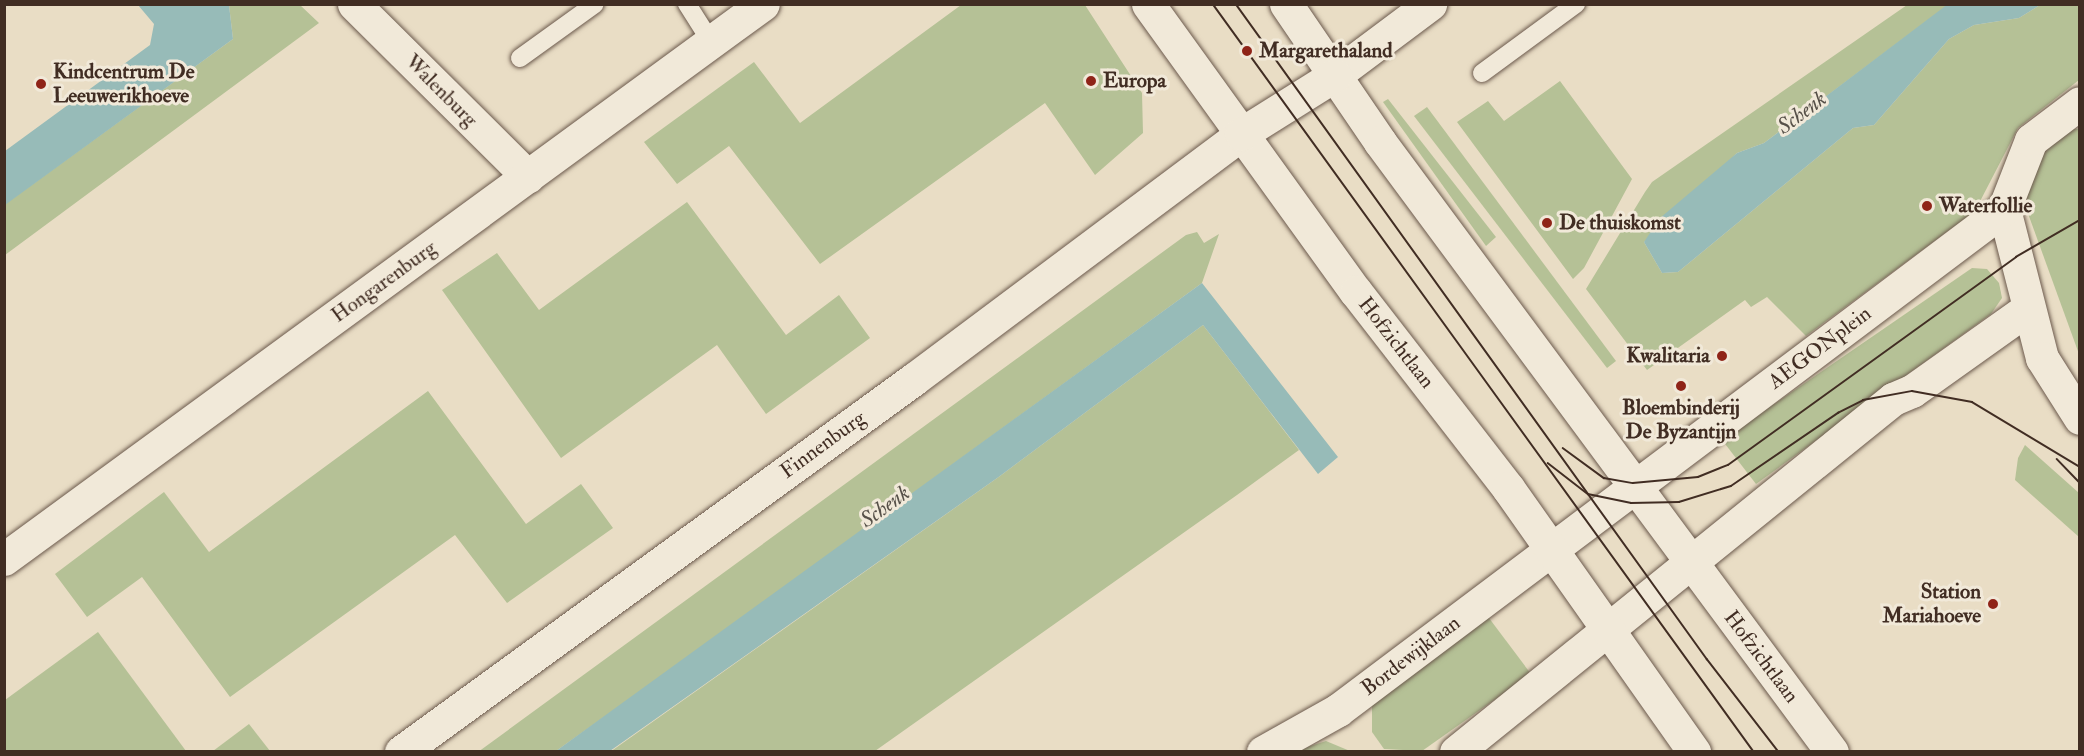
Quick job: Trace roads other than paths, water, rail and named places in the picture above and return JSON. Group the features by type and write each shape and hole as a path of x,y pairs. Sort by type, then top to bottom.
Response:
{"street":[{"name":"Walenburg","path":"354,4 528,177"},
{"name":"Hongarenburg","path":"4,559 763,4"},
{"name":"Hofzichtlaan","path":"1148,4 1241,134 1552,551 1694,752"},
{"name":"Hofzichtlaan","path":"1286,4 1380,142 1832,752"},
{"path":"1241,134 1335,75 1430,4"},
{"path":"2079,103 2031,140 2004,209 2042,358 2079,418"},
{"name":"Finnenburg","path":"401,752 914,379 1241,134"},
{"name":"AEGONplein","path":"1636,487 2004,209"},
{"path":"1456,752 1607,630 1653,596 1691,562 1893,399 1912,391 2029,308"},
{"path":"1552,551 1636,487"},
{"name":"Bordewijklaan","path":"1263,752 1338,710 1552,551"}],"lane":[{"path":"520,58 595,4"},
{"path":"687,4 711,42"},
{"path":"1482,73 1576,4"}],"water":[{"path":"1948,4 2040,5 2019,18 1974,25 1949,39 1874,125 1853,128 1678,272 1662,273 1644,242 1660,218 1737,153 1764,143"},
{"path":"138,5 229,5 233,39 5,205 5,151 150,45 154,24"},
{"path":"1202,283 1338,457 1318,474 1203,325 1000,476 610,751 556,751"}],"tram line":[{"path":"1213,4 1754,752"},
{"path":"1236,4 1707,659 1779,752"},
{"path":"1563,448 1604,478 1633,483 1698,477 1728,465 2016,257 2080,220"},
{"path":"1548,463 1588,494 1631,503 1679,502 1731,486 1838,413 1863,400 1912,391 1972,402 2080,467"},
{"path":"2057,459 2080,483"}],"place":[{"name":"Margarethaland","path":"1247,51"},
{"name":"Europa","path":"1091,81"},
{"name":"Kindcentrum De Leeuwerikhoeve","path":"41,84"},
{"name":"Waterfollie","path":"1927,206"},
{"name":"De thuiskomst","path":"1547,223"},
{"name":"Kwalitaria","path":"1722,356"},
{"name":"Bloembinderij De Byzantijn","path":"1681,386"},
{"name":"Station Mariahoeve","path":"1993,604"}],"water label":[{"name":"Schenk","path":"1802,113"},
{"name":"Schenk","path":"885,507"}]}
